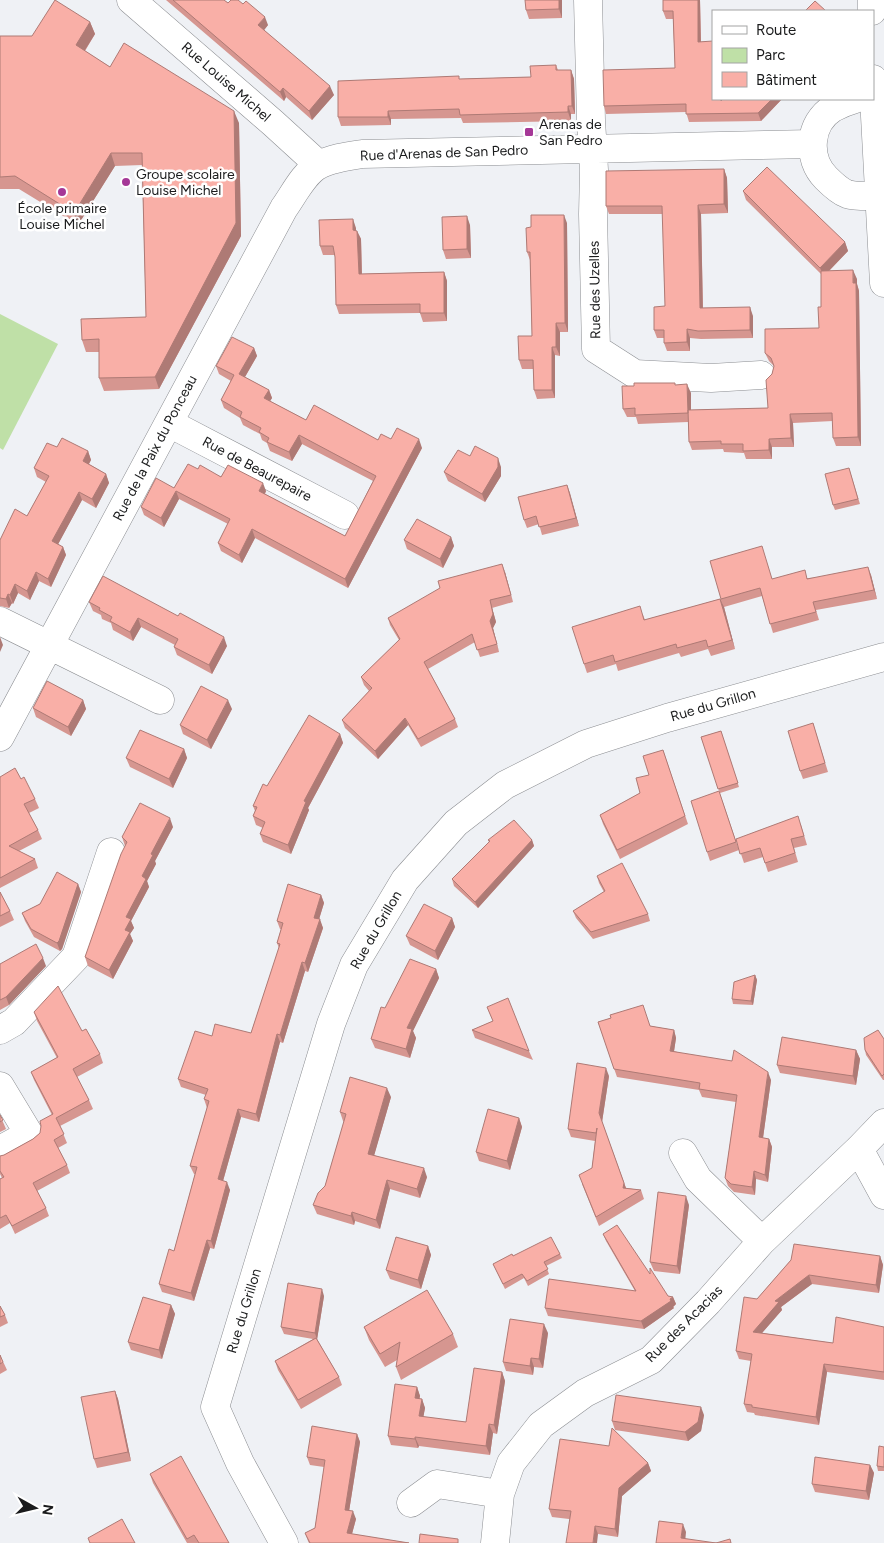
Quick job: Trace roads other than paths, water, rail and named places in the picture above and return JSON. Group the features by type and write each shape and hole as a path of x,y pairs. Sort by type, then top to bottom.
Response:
{"street":[{"name":"Rue Louise Michel","path":"131,0 319,165"},
{"path":"588,0 593,148"},
{"path":"852,100 832,108 822,118 815,130 812,144 815,160 823,174 834,186 846,194 878,196"},
{"path":"873,100 884,283"},
{"name":"Rue d'Arenas de San Pedro","path":"319,165 338,158 362,154 812,144"},
{"name":"Rue des Uzelles","path":"593,148 596,349 635,374 711,378 761,375"},
{"name":"Rue de la Paix du Ponceau","path":"0,737 284,208 304,179 319,165"},
{"name":"Rue de Beaurepaire","path":"169,423 345,514"},
{"path":"0,621 160,700"},
{"name":"Rue du Grillon","path":"284,1543 240,1463 215,1407 331,1024 354,965 405,880 456,823 505,785 586,744 667,718 884,657"},
{"path":"0,1030 14,1022 76,958 111,852"},
{"path":"0,1086 29,1134 0,1150"},
{"name":"Rue des Acacias","path":"495,1543 500,1494 511,1462 541,1425 586,1393 651,1360 708,1302 762,1241 884,1123"},
{"path":"859,1149 884,1195"},
{"path":"682,1153 698,1179 762,1241"},
{"path":"411,1503 438,1484 500,1494"}],"place":[{"name":"Arenas de San Pedro","path":"529,132"},
{"name":"Groupe scolaire Louise Michel","path":"126,182"},
{"name":"École primaire Louise Michel","path":"62,192"}]}
